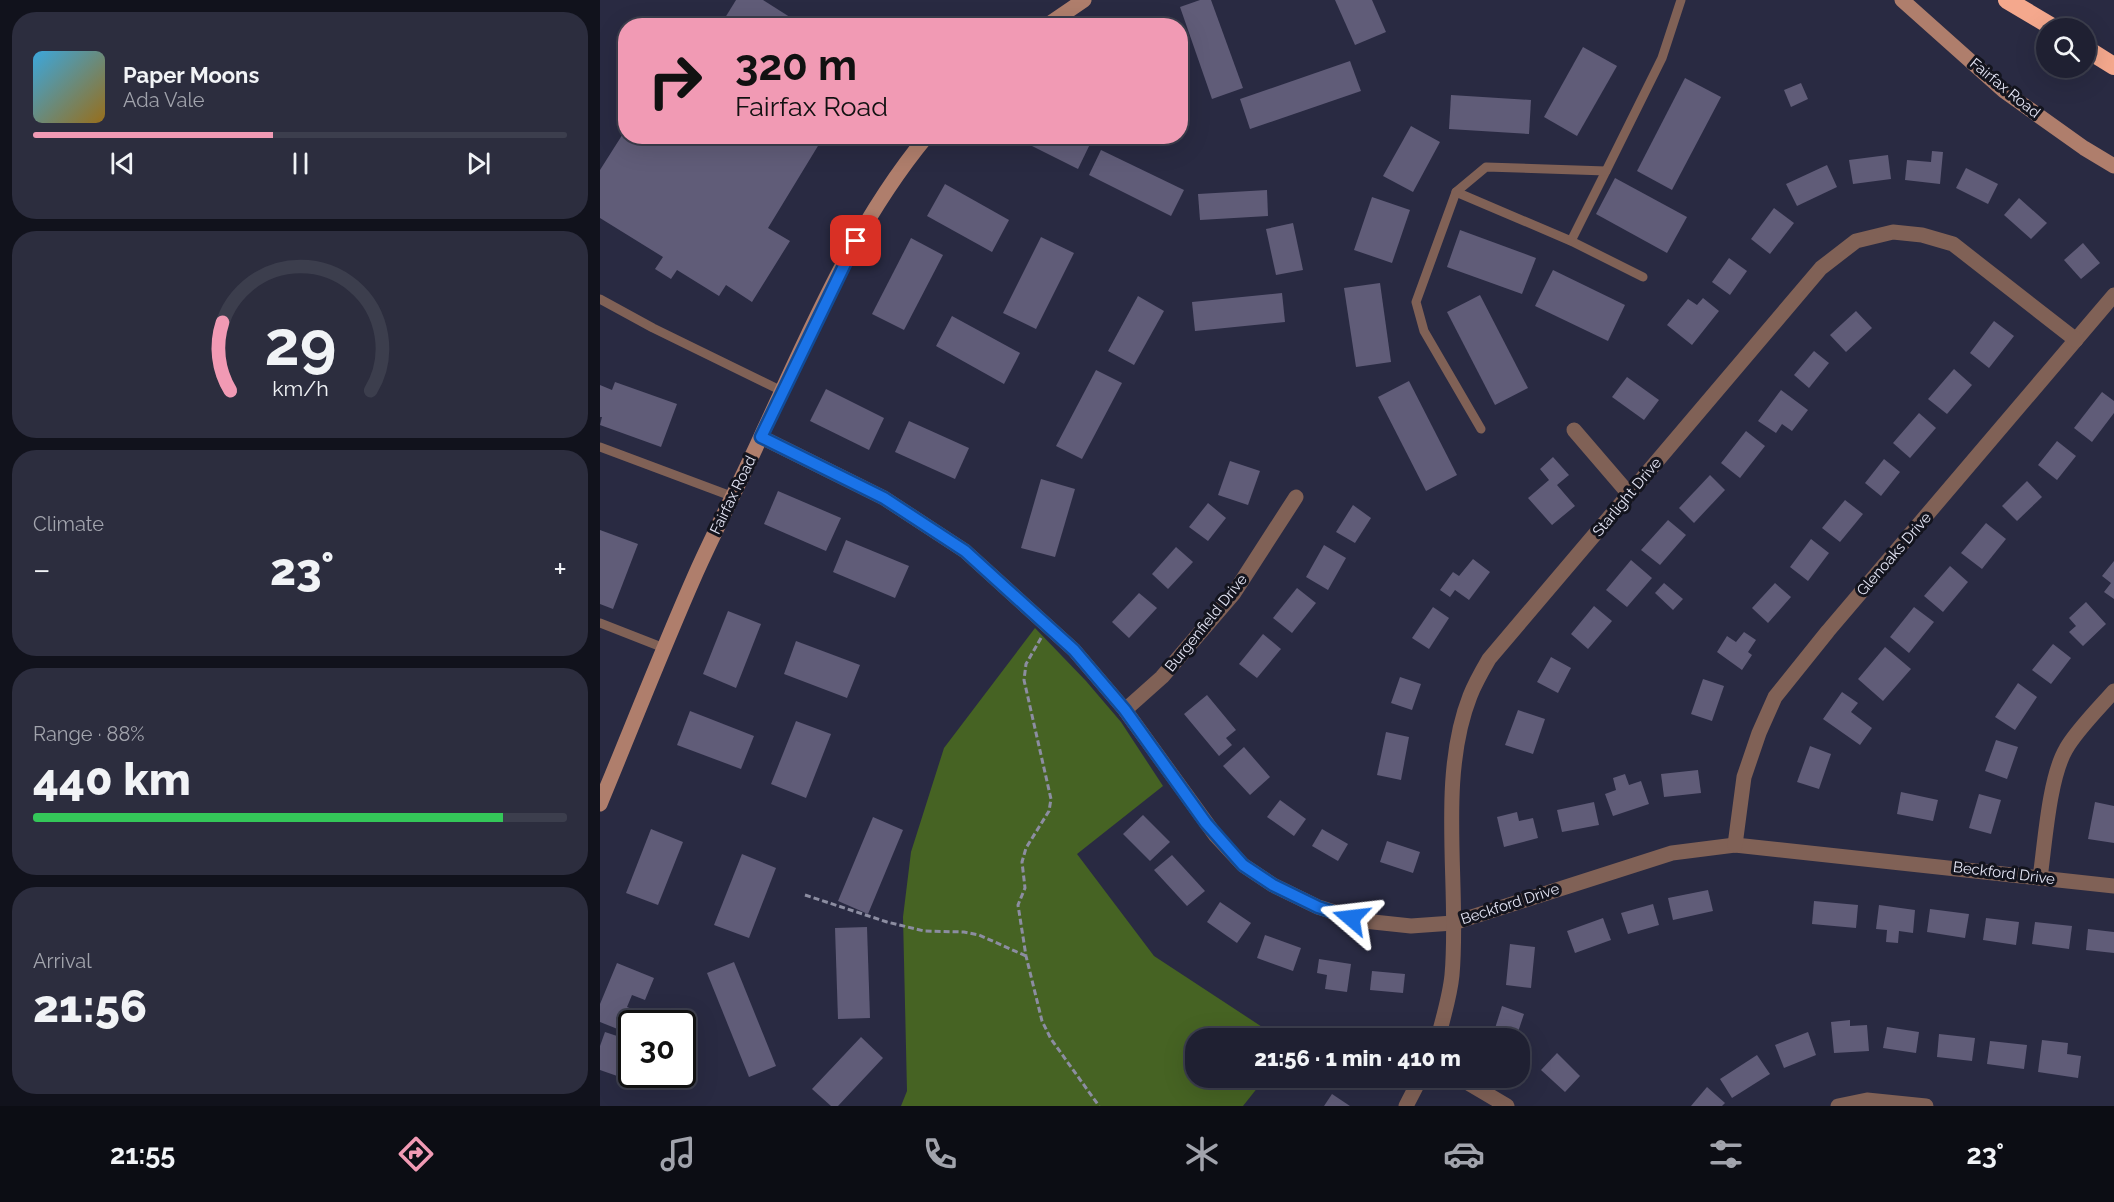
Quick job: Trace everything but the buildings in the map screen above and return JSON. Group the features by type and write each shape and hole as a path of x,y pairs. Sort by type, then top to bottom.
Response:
{"highway":[{"path":"2007,0 2037,18"},
{"path":"2096,55 2114,66"}],"street":[{"path":"1058,18 1084,0"},
{"name":"Fairfax Road","path":"1902,0 2004,91 2084,148 2114,166"},
{"name":"Fairfax Road","path":"600,804 664,648 731,496 782,391 866,224 894,178 921,144"},
{"name":"Starlight Drive","path":"1440,1028 1452,976 1452,821 1458,741 1470,697 1488,659 1821,268 1856,241 1893,232 1922,235 1953,244 2076,340"},
{"name":"Glenoaks Drive","path":"1735,845 1744,777 1759,733 1775,697 1828,631 2114,295"},
{"path":"1574,430 1629,494"},
{"name":"Beckford Drive","path":"761,437 856,482 921,521 965,551 1074,650 1125,710 1216,836 1243,865 1273,885 1318,907 1364,921 1411,926 1453,923 1672,853 1735,845 2114,886"},
{"name":"Burgenfield Drive","path":"1125,710 1162,677 1227,602 1296,497"},
{"path":"2040,878 2049,812 2062,759 2066,749 2114,691"},
{"path":"1406,1106 1415,1088"},
{"path":"1477,1088 1507,1106"},
{"path":"1838,1106 1868,1100 1926,1106"}],"lane":[{"path":"1571,241 1662,58 1680,0"},
{"path":"1481,429 1424,331 1416,302 1456,192 1486,167 1606,171"},
{"path":"1456,192 1571,241 1643,277"},
{"path":"600,299 653,328 782,391"},
{"path":"600,447 731,496"},
{"path":"600,623 664,648"}],"path":[{"path":"1048,627 1026,664 1024,680 1051,799 1049,811 1026,848 1022,862 1024,888 1018,905 1026,957 1042,1020 1051,1039 1099,1106"},
{"path":"805,895 887,922 924,931 964,932 979,935 1026,957"}],"green space":[{"path":"1035,628 1086,681 1121,722 1163,786 1077,854 1154,956 1264,1028 1185,1028 1185,1088 1257,1088 1243,1106 901,1106 907,1091 903,917 911,852 944,748"}],"route":[{"path":"856,241 761,437 856,482 921,521 965,551 1074,650 1125,710 1216,836 1243,865 1273,885 1318,907 1351,918"}]}
